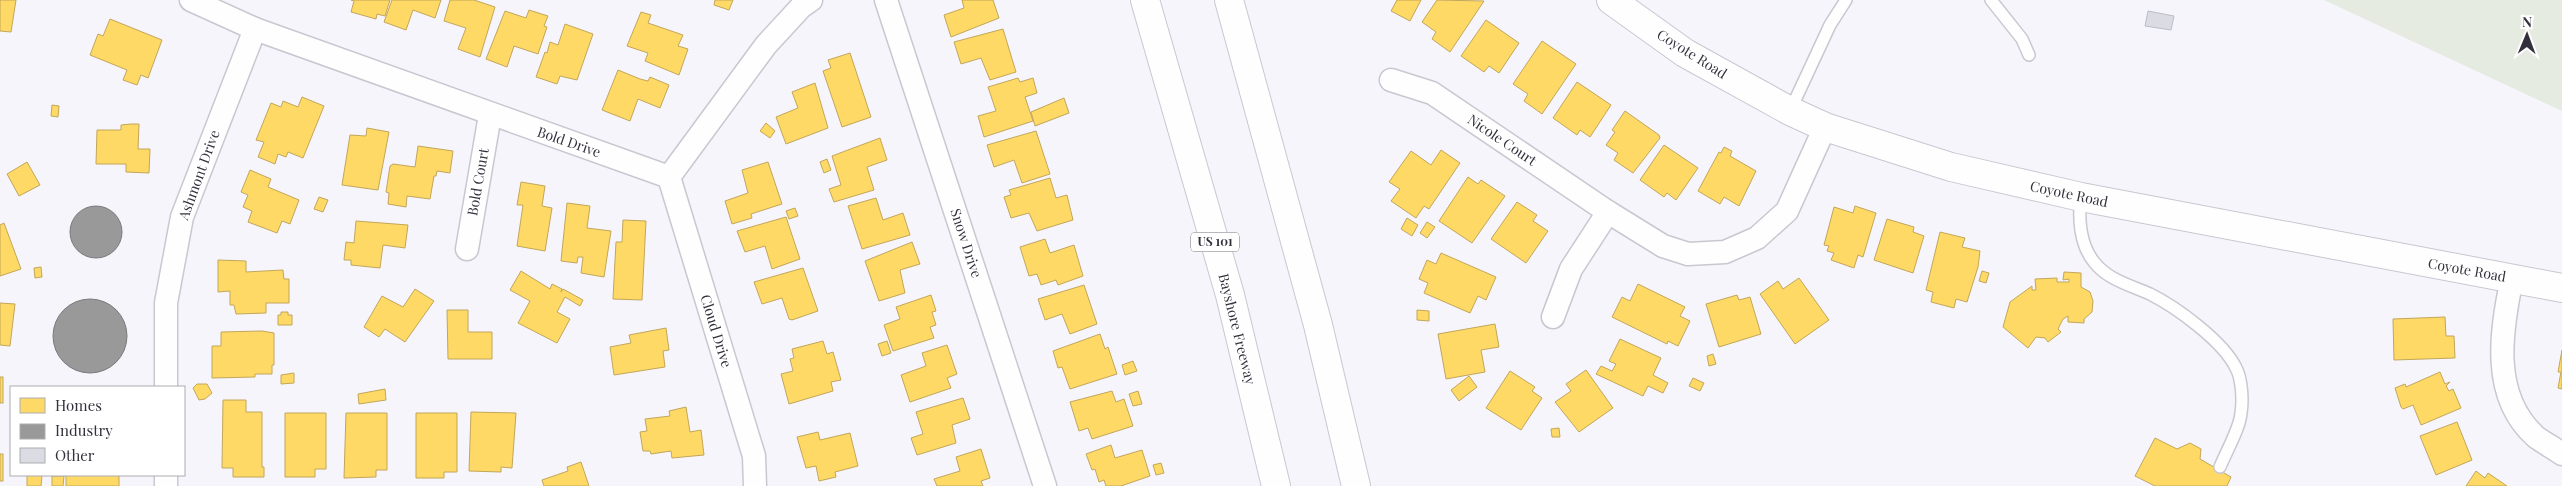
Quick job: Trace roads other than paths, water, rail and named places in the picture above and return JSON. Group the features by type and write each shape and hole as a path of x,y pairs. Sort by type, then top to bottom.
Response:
{"main road":[{"name":"Bayshore Freeway","path":"1145,0 1230,295 1276,486"},
{"path":"1230,0 1318,325 1356,486"},
{"name":"Coyote Road","path":"1611,0 1686,53 1790,111 1825,127 1951,167 2081,197 2562,288"}],"street":[{"name":"Bold Drive","path":"191,0 255,29 490,115 669,177"},
{"path":"669,177 766,45 801,7 811,0"},
{"name":"Snow Drive","path":"886,0 1045,486"},
{"name":"Ashmont Drive","path":"166,386 166,303 182,217 255,29"},
{"name":"Nicole Court","path":"1391,80 1432,93 1608,212 1663,246 1688,254 1725,252 1757,238 1787,211 1825,127"},
{"name":"Bold Court","path":"467,249 490,115"},
{"name":"Cloud Drive","path":"669,177 754,456 755,486"},
{"path":"1553,317 1571,269 1608,212"},
{"path":"2512,278 2504,318 2501,364 2507,390 2518,414 2536,436 2562,454"}],"lane":[{"path":"1790,111 1830,25 1846,0"},
{"path":"1990,0 2022,38 2029,55"},
{"path":"2081,197 2078,218 2084,244 2093,262 2108,276 2171,307 2218,345 2237,368 2242,415 2220,466"}]}
